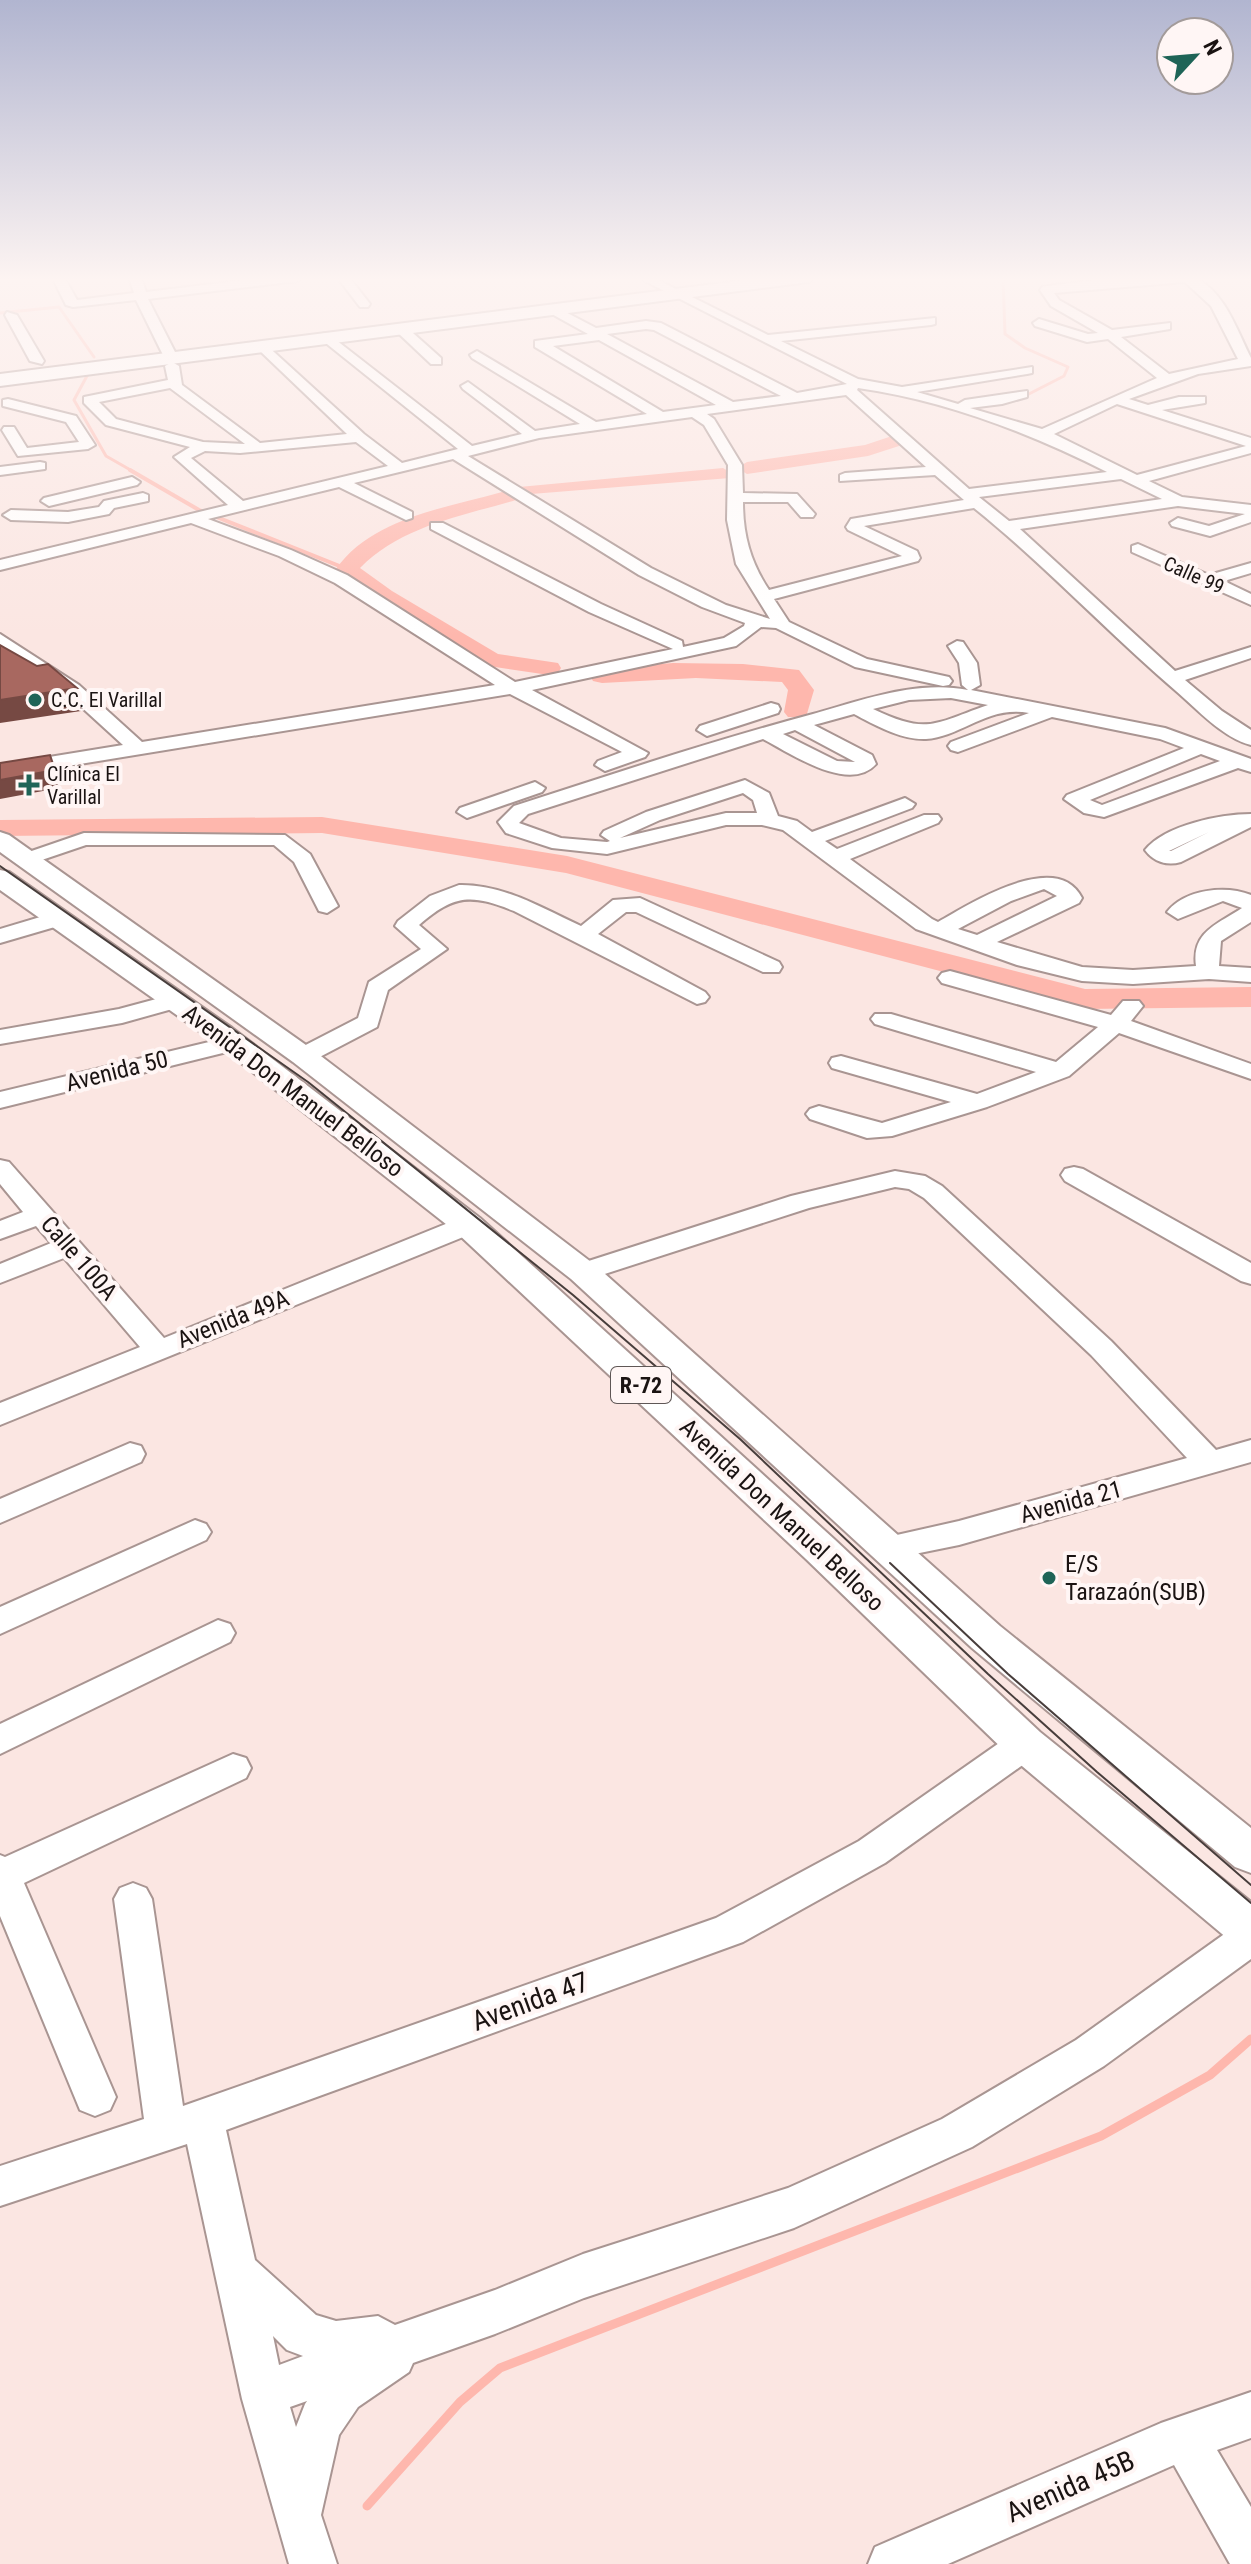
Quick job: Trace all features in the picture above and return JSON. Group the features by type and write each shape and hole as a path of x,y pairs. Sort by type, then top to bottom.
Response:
{"main road":[{"name":"Avenida Don Manuel Belloso","path":"9,859 57,919 228,1038 468,1225 1025,1744 1251,1930"},
{"name":"Avenida Don Manuel Belloso","path":"9,859 303,1056 583,1272 986,1637 1251,1854"}],"street":[{"path":"106,397 89,400 111,422 203,446 228,449 359,437"},
{"path":"191,397 215,417 242,433 256,447"},
{"path":"316,397 359,437 398,467"},
{"path":"397,397 462,452 632,565 749,620 783,626 861,663 1161,725 1247,760"},
{"path":"482,397 532,435"},
{"path":"545,397 591,425"},
{"path":"627,397 659,416"},
{"path":"712,397 729,406"},
{"path":"0,565 45,541 191,518 532,435 794,397"},
{"path":"863,397 1102,618 1215,715 1251,739"},
{"path":"921,397 1043,434 1178,501"},
{"path":"948,405 982,403 1010,397"},
{"path":"1043,434 1121,397"},
{"path":"1116,399 1248,442"},
{"path":"1147,409 1179,401 1200,400"},
{"path":"3,403 71,419 88,445 23,453 9,430"},
{"path":"693,411 709,422 735,465 735,520 744,564 783,626"},
{"path":"766,596 912,558 911,554 854,527 857,522 971,498 1180,468 1248,442"},
{"path":"203,446 181,457 240,507"},
{"path":"1159,458 1180,468"},
{"path":"0,471 40,466"},
{"path":"845,478 939,470"},
{"path":"338,481 406,515"},
{"path":"4,509 77,497 89,490 132,482"},
{"path":"735,498 792,497 807,514"},
{"path":"4,509 68,517 104,511 109,504 117,501 143,498"},
{"path":"1006,526 1178,501 1250,511"},
{"path":"4,509 45,541"},
{"path":"1178,523 1210,531 1250,511"},
{"path":"191,518 285,553 341,579 506,684 638,753"},
{"path":"437,526 595,608 676,645"},
{"name":"Calle 99","path":"1138,549 1251,600"},
{"path":"1207,581 1251,568"},
{"path":"506,684 716,637 749,620"},
{"path":"0,763 134,745 506,684 730,642 751,629 749,620"},
{"path":"0,639 62,679 134,745"},
{"path":"957,646 968,663 971,685"},
{"path":"1172,678 1251,652"},
{"path":"1247,760 1165,734 951,692 927,691 767,733 521,810 508,822 513,829 559,844 607,848 726,819 769,820 790,825 938,931 1025,960 1082,974 1133,977 1209,972 1251,975"},
{"path":"855,708 898,728 925,733 1009,704"},
{"path":"467,812 771,709"},
{"path":"958,746 1049,712"},
{"path":"767,733 840,770 859,769 866,764 865,759 798,724"},
{"path":"0,771 134,745"},
{"path":"1202,747 1074,799 1091,809 1104,811 1247,760"},
{"path":"585,847 653,816 735,787 752,788 762,797 769,820"},
{"path":"809,840 905,804"},
{"path":"834,858 931,819"},
{"path":"9,859 84,839 278,839 286,842 312,872 327,906"},
{"path":"938,931 973,911 1038,884 1051,885 1070,895 1071,898 978,943"},
{"path":"303,1056 369,1022 377,987 436,949 406,926 458,892 479,893 499,899 583,935 697,997"},
{"path":"1178,912 1208,896 1223,893 1251,904"},
{"path":"583,935 621,905 640,905 771,967"},
{"path":"1209,972 1204,952 1210,937 1251,912"},
{"path":"0,936 57,919"},
{"path":"950,978 1124,1015 1251,1072"},
{"path":"0,1037 122,1016 175,1001"},
{"path":"819,1114 867,1130 883,1131 978,1102 1060,1071 1124,1015"},
{"path":"883,1019 1060,1071"},
{"name":"Avenida 50","path":"0,1086 228,1038"},
{"name":"Avenida 50","path":"0,1100 228,1038"},
{"path":"841,1063 978,1102"},
{"name":"Calle 100A","path":"0,1168 22,1206 69,1246 158,1349"},
{"path":"1074,1175 1251,1275"},
{"path":"583,1272 800,1202 895,1179 916,1182 933,1192 1101,1348 1237,1461"},
{"path":"0,1231 22,1206"},
{"name":"Avenida 49A","path":"0,1415 468,1225"},
{"path":"0,1274 69,1246"},
{"path":"0,1512 130,1454"},
{"name":"Avenida 21","path":"890,1547 959,1533 1237,1461"},
{"path":"0,1621 195,1532"},
{"path":"0,1740 218,1633"},
{"name":"Avenida 47","path":"0,2186 184,2125 729,1930 872,1852 1025,1744"},
{"path":"95,2097 2,1873 233,1768"},
{"path":"133,1899 184,2125 237,2273 264,2393 297,2519 313,2564"},
{"path":"264,2393 405,2341 495,2312 583,2276 794,2207 957,2133 1090,2053 1251,1937"},
{"path":"237,2273 303,2334 336,2344 392,2337 405,2341"},
{"path":"297,2519 309,2460 320,2426 335,2397 402,2349 405,2341"},
{"name":"Avenida 45B","path":"892,2564 1184,2438 1251,2415"},
{"path":"1184,2438 1251,2553"}],"building":[{"path":"0,645 37,666 48,664 77,688 0,700"},
{"path":"50,755 55,770 0,780 0,763"}],"waterway":[{"path":"76,397 74,400 106,456 134,472"},
{"path":"968,408 1008,402"},
{"path":"747,468 868,450 892,442"},
{"path":"130,470 199,510 347,569"},
{"path":"526,491 723,474"},
{"path":"509,496 400,530 362,553 347,569 384,596 491,660 549,668"},
{"path":"602,676 696,670 790,675 801,690 797,712"},
{"path":"0,828 322,825 567,865 1085,999 1251,997"},
{"path":"367,2506 460,2402 500,2368 1101,2136 1210,2075 1251,2039"}],"tram line":[{"path":"0,866 308,1082 573,1295 740,1439 988,1674 1097,1772 1251,1903"},
{"path":"890,1563 1008,1674 1251,1885"}],"place":[{"name":"C.C. El Varillal","path":"35,700"},
{"name":"Clínica El Varillal","path":"29,785"},
{"name":"E/S Tarazaón(SUB)","path":"1049,1578"}]}
